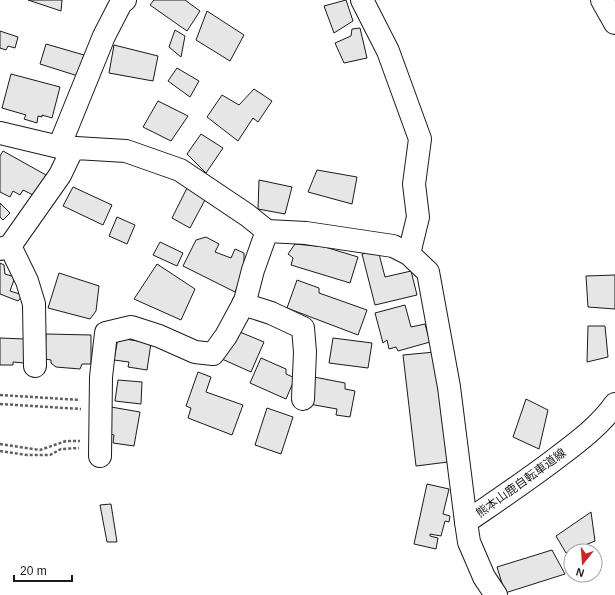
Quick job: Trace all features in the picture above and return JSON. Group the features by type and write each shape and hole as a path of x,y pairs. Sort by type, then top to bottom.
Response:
{"street":[{"path":"35,366 34,304 27,281 5,248 60,175 66,148 104,36 125,0"},
{"path":"362,0 388,51 420,138 414,184 418,217 409,254"},
{"path":"602,0 615,23"},
{"path":"0,133 66,148 126,151 180,170 247,215 267,231 306,233 394,246 409,254 428,272 450,387 466,522"},
{"path":"100,448 101,377 106,333 131,327 159,336 195,352 213,354 226,336 243,304 267,231"},
{"path":"243,304 271,313 302,328 304,352 303,399"},
{"name":"熊本山鹿自転車道線","path":"496,595 484,577 469,542 466,522 526,481 579,442 615,404"}],"path":[{"path":"0,395 101,405"},
{"path":"0,404 101,405"},
{"path":"0,444 40,450 66,441 100,448"},
{"path":"0,451 27,455 50,455 60,448 100,448"}],"building":[{"path":"28,0 62,0 61,11"},
{"path":"154,0 185,0 200,11 187,31 150,5"},
{"path":"346,0 353,21 334,33 324,6"},
{"path":"207,11 244,35 230,61 196,40"},
{"path":"360,28 367,58 344,63 335,43 351,36 352,29"},
{"path":"175,30 185,36 181,57 169,47"},
{"path":"0,31 18,37 15,48 8,46 6,50 0,48"},
{"path":"46,44 84,55 78,76 40,64"},
{"path":"114,45 158,56 153,81 109,73"},
{"path":"177,68 199,81 190,97 168,81"},
{"path":"11,74 60,87 52,118 42,115 42,117 38,116 37,123 24,119 26,115 2,108"},
{"path":"254,89 272,101 258,122 253,118 238,141 207,117 222,95 239,105"},
{"path":"158,101 188,116 171,141 143,127"},
{"path":"201,134 223,148 206,173 187,154"},
{"path":"3,151 46,175 35,196 23,190 20,195 13,191 10,197 0,192 0,156"},
{"path":"317,170 357,177 352,204 308,192"},
{"path":"259,180 292,187 285,214 258,209"},
{"path":"73,187 112,205 103,225 63,206"},
{"path":"187,188 206,198 190,228 172,218"},
{"path":"0,203 10,213 3,220 0,217"},
{"path":"117,217 135,225 127,244 109,236"},
{"path":"206,237 219,244 215,252 231,258 235,249 244,253 244,275 235,292 183,266 196,240"},
{"path":"160,242 183,253 177,266 153,255"},
{"path":"295,244 325,247 358,257 350,283 291,265 293,258 288,254"},
{"path":"378,250 385,277 411,271 417,295 375,305 362,254"},
{"path":"0,263 4,265 5,274 15,277 10,291 23,295 18,301 0,294"},
{"path":"157,264 195,289 181,320 134,299"},
{"path":"59,273 99,286 96,311 90,319 48,308"},
{"path":"615,275 615,309 588,307 586,276"},
{"path":"297,280 319,288 319,293 367,310 358,335 287,308"},
{"path":"405,305 411,327 425,324 430,342 398,351 396,347 389,349 387,340 383,343 375,313"},
{"path":"588,326 605,326 608,357 587,362"},
{"path":"235,330 264,342 251,372 222,359"},
{"path":"46,334 91,335 91,364 82,364 80,369 56,367 51,363 51,360 45,359"},
{"path":"0,338 25,339 24,363 13,362 13,365 0,365"},
{"path":"118,338 151,343 147,370 128,367 129,362 114,360"},
{"path":"333,338 372,343 368,368 329,363"},
{"path":"435,352 448,462 416,466 403,355"},
{"path":"261,358 286,369 286,374 295,378 286,399 250,383"},
{"path":"198,372 211,377 206,392 243,405 232,435 188,418 191,408 186,406"},
{"path":"314,377 345,383 345,389 355,391 350,417 336,415 337,409 309,404"},
{"path":"118,380 142,382 141,404 115,401"},
{"path":"526,399 548,410 539,449 513,437"},
{"path":"111,407 140,412 134,446 113,443 114,435 106,433"},
{"path":"267,408 293,417 281,454 255,445"},
{"path":"427,484 449,489 443,514 450,516 449,522 445,521 441,536 430,534 430,536 438,538 436,549 414,544"},
{"path":"111,504 117,542 107,542 100,505"},
{"path":"591,512 595,541 590,543 563,543 563,548 556,536"},
{"path":"552,550 563,570 563,575 505,593 497,567"}]}
